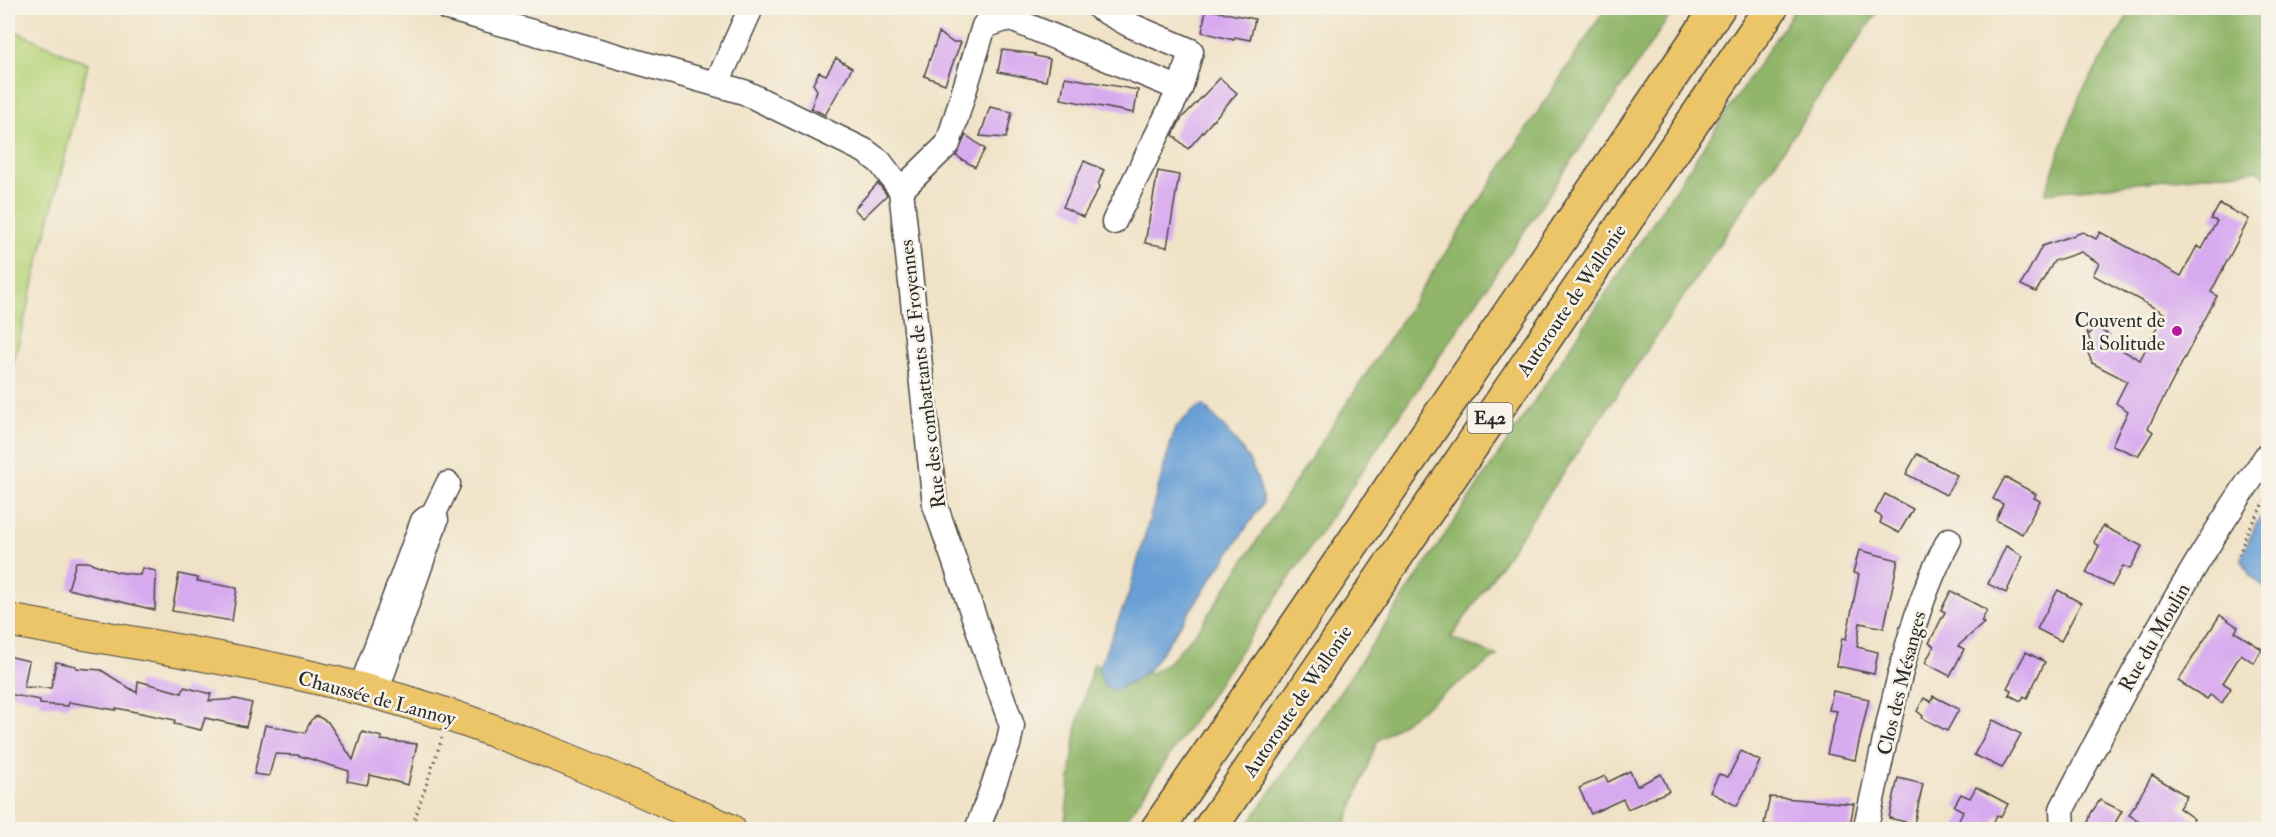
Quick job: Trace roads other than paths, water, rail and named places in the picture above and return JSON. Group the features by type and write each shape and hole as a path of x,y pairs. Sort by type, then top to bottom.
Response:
{"highway":[{"name":"E42","path":"1157,830 1718,8"},
{"name":"Autoroute de Wallonie","path":"1209,830 1771,8"}],"main road":[{"name":"Chaussée de Lannoy","path":"8,620 224,660 368,693 450,716 559,756 730,830"}],"street":[{"path":"447,8 717,83 754,97 857,146 880,162 901,190 948,144 983,17 1009,18 1180,89"},
{"path":"717,83 751,8"},
{"path":"1099,8 1130,25 1191,51 1180,89 1114,222"},
{"name":"Rue des combattants de Froyennes","path":"901,190 935,505 1012,726 1008,745 977,830"},
{"name":"Rue du Moulin","path":"2063,830 2062,809 2146,647 2219,528 2268,454"},
{"path":"368,693 436,520 434,513 448,484"},
{"name":"Clos des Mésanges","path":"1865,830 1913,627 1931,573 1949,540"}],"water":[{"path":"1203,405 1224,427 1250,462 1256,474 1263,503 1153,665 1141,676 1115,691 1104,685 1098,670 1128,596 1175,428 1194,410"},
{"path":"2268,508 2268,591 2249,574 2241,558 2256,524"}],"place":[{"name":"Couvent de la Solitude","path":"2177,331"}]}
